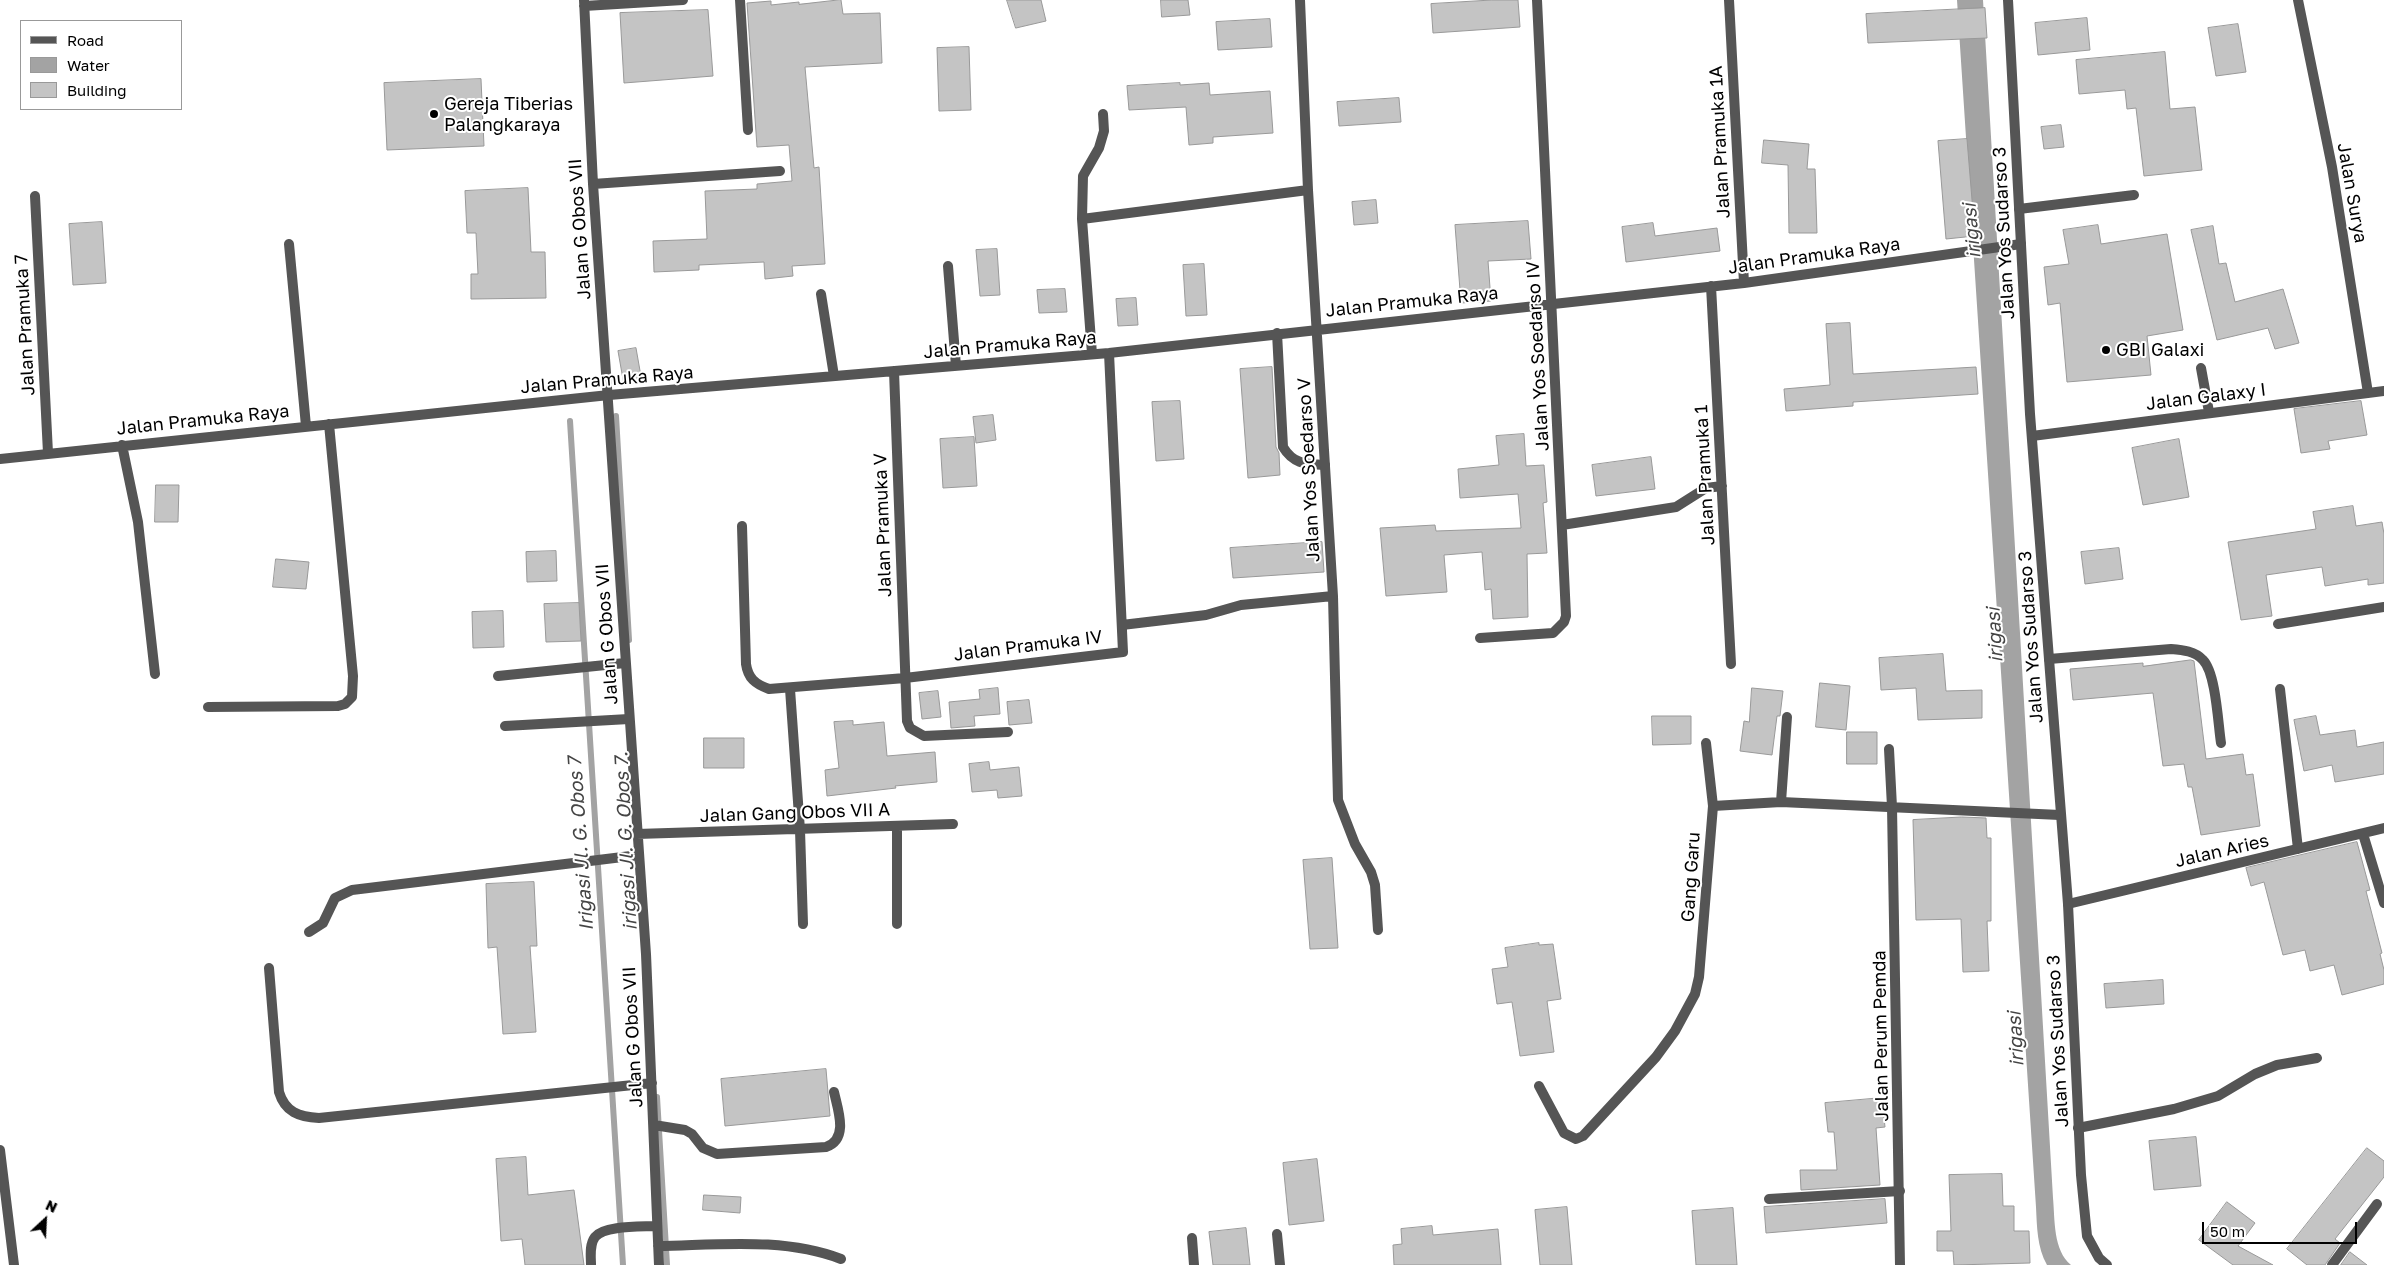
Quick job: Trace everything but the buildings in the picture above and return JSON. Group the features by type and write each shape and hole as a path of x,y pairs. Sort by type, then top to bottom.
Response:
{"street":[{"path":"584,3 683,0"},
{"path":"740,0 748,130"},
{"name":"Jalan Yos Soedarso V","path":"1300,0 1308,190 1333,596 1338,800 1355,844 1371,872 1375,885 1378,930"},
{"name":"Jalan Yos Soedarso IV","path":"1480,638 1552,633 1564,622 1566,607 1537,0"},
{"name":"Jalan Pramuka 1A","path":"1729,0 1744,283"},
{"name":"Jalan Yos Sudarso 3","path":"2008,0 2019,209 2018,245 2068,904 2078,1128 2087,1236 2099,1258 2107,1265"},
{"name":"Jalan Surya","path":"2298,0 2332,167 2368,393"},
{"name":"Jalan G Obos VII","path":"584,3 593,184 609,395 639,855 652,1083 659,1265"},
{"path":"1092,354 1082,219 1083,176 1099,148 1104,131 1104,114"},
{"path":"593,184 780,171"},
{"path":"1082,219 1308,190"},
{"name":"Jalan Pramuka 7","path":"35,196 48,453"},
{"path":"2019,209 2134,196"},
{"path":"288,244 306,426"},
{"name":"Jalan Pramuka Raya","path":"0,459 609,395 1109,353 1318,328 1744,283 2018,245"},
{"path":"948,266 956,366"},
{"name":"Jalan Pramuka 1","path":"1711,286 1731,664"},
{"path":"821,294 834,376"},
{"path":"1277,333 1283,447 1288,455 1302,464 1325,465"},
{"name":"Jalan Pramuka IV","path":"742,526 747,672 752,680 760,686 769,689 904,678 1123,652 1109,353"},
{"path":"2201,368 2209,412"},
{"name":"Jalan Pramuka V","path":"894,371 907,721 910,728 924,736 935,737 1008,732"},
{"name":"Jalan Galaxy I","path":"2031,431 2384,391"},
{"path":"208,707 338,706 345,704 352,697 353,676 329,424"},
{"path":"122,445 138,522 155,674"},
{"path":"1562,525 1676,507 1706,488 1722,486"},
{"path":"1122,624 1206,615 1241,605 1333,596"},
{"path":"2278,624 2384,607"},
{"path":"2049,659 2171,649 2186,650 2197,655 2210,670 2220,743"},
{"path":"498,676 626,663"},
{"path":"790,688 800,830 803,924"},
{"path":"2280,689 2298,849"},
{"path":"1781,802 1787,717"},
{"path":"505,726 630,719"},
{"path":"1706,743 1712,806 1781,802 2060,815"},
{"name":"Jalan Perum Pemda","path":"1889,749 1892,807 1900,1265"},
{"name":"Gang Garu","path":"1539,1086 1564,1133 1576,1139 1583,1136 1656,1057 1675,1031 1689,1007 1699,977 1712,806"},
{"name":"Jalan Gang Obos VII A","path":"637,834 953,824"},
{"path":"897,826 897,924"},
{"name":"Jalan Aries","path":"2068,904 2384,828"},
{"path":"2363,834 2384,903"},
{"path":"309,932 323,923 335,898 352,890 639,855"},
{"path":"269,968 279,1092 282,1101 288,1108 295,1114 307,1118 652,1083"},
{"path":"2078,1128 2174,1109 2218,1096 2255,1074 2278,1065 2318,1058"},
{"path":"654,1125 685,1130 692,1134 702,1148 717,1154 826,1147 834,1143 840,1135 840,1123 834,1092"},
{"path":"0,1150 14,1265"},
{"path":"1769,1199 1900,1191"},
{"path":"2332,1265 2377,1204"},
{"path":"592,1265 592,1243 595,1237 606,1230 657,1226"},
{"path":"1276,1234 1280,1265"},
{"path":"1192,1238 1194,1265"},
{"path":"658,1246 752,1245 804,1247 841,1259"}],"water":[{"path":"1957,0 1983,0 2054,1216 2058,1243 2065,1259 2071,1265 2047,1265 2039,1244 2037,1229"}],"waterway":[{"name":"irigasi Jl. G. Obos 7.","path":"616,416 629,640"},
{"name":"Irigasi Jl. G. Obos 7","path":"570,421 623,1265"},
{"name":"irigasi Jl. G. Obos 7.","path":"657,1097 667,1265"}],"place":[{"name":"Gereja Tiberias Palangkaraya","path":"434,114"},
{"name":"GBI Galaxi","path":"2106,350"}],"water label":[{"name":"irigasi","path":"1972,231"},
{"name":"irigasi","path":"1995,635"},
{"name":"irigasi","path":"2016,1039"}]}
